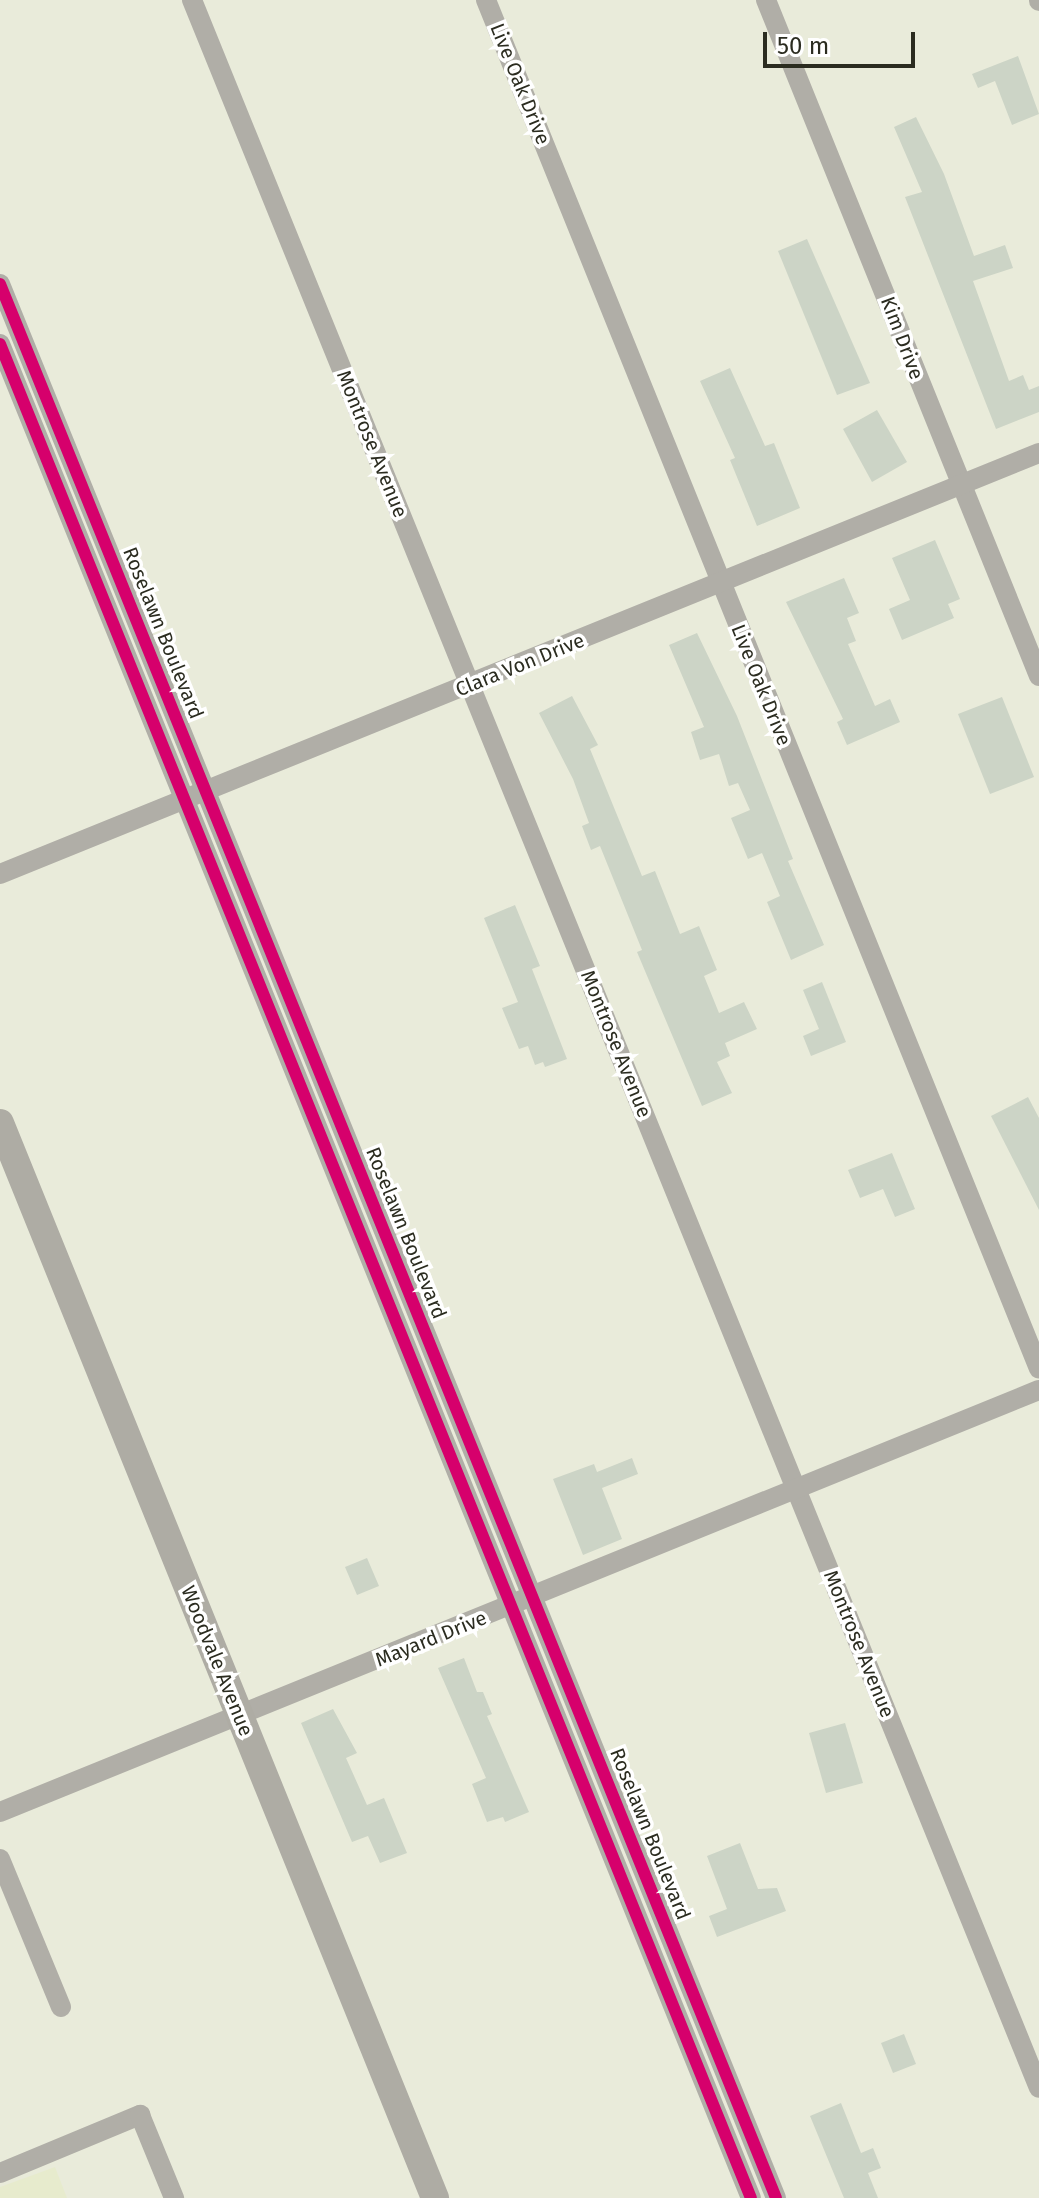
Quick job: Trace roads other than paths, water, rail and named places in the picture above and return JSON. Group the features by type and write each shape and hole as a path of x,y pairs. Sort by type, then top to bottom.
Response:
{"street":[{"name":"Montrose Avenue","path":"192,0 1039,2088"},
{"name":"Live Oak Drive","path":"486,0 1039,1369"},
{"name":"Kim Drive","path":"766,0 959,486 1039,676"},
{"name":"Roselawn Boulevard","path":"0,284 776,2198"},
{"path":"24,342 1,348 751,2198"},
{"name":"Clara Von Drive","path":"0,874 1039,453"},
{"path":"91,569 112,560"},
{"path":"273,1020 295,1011"},
{"name":"Woodvale Avenue","path":"0,1123 435,2198"},
{"path":"348,1205 370,1196"},
{"path":"426,1398 448,1389"},
{"name":"Mayard Drive","path":"0,1812 1039,1390"},
{"path":"606,1842 628,1833"},
{"path":"0,1859 9,1906 61,2007"},
{"path":"691,2051 713,2042"},
{"path":"0,2173 140,2115 174,2198"}]}
